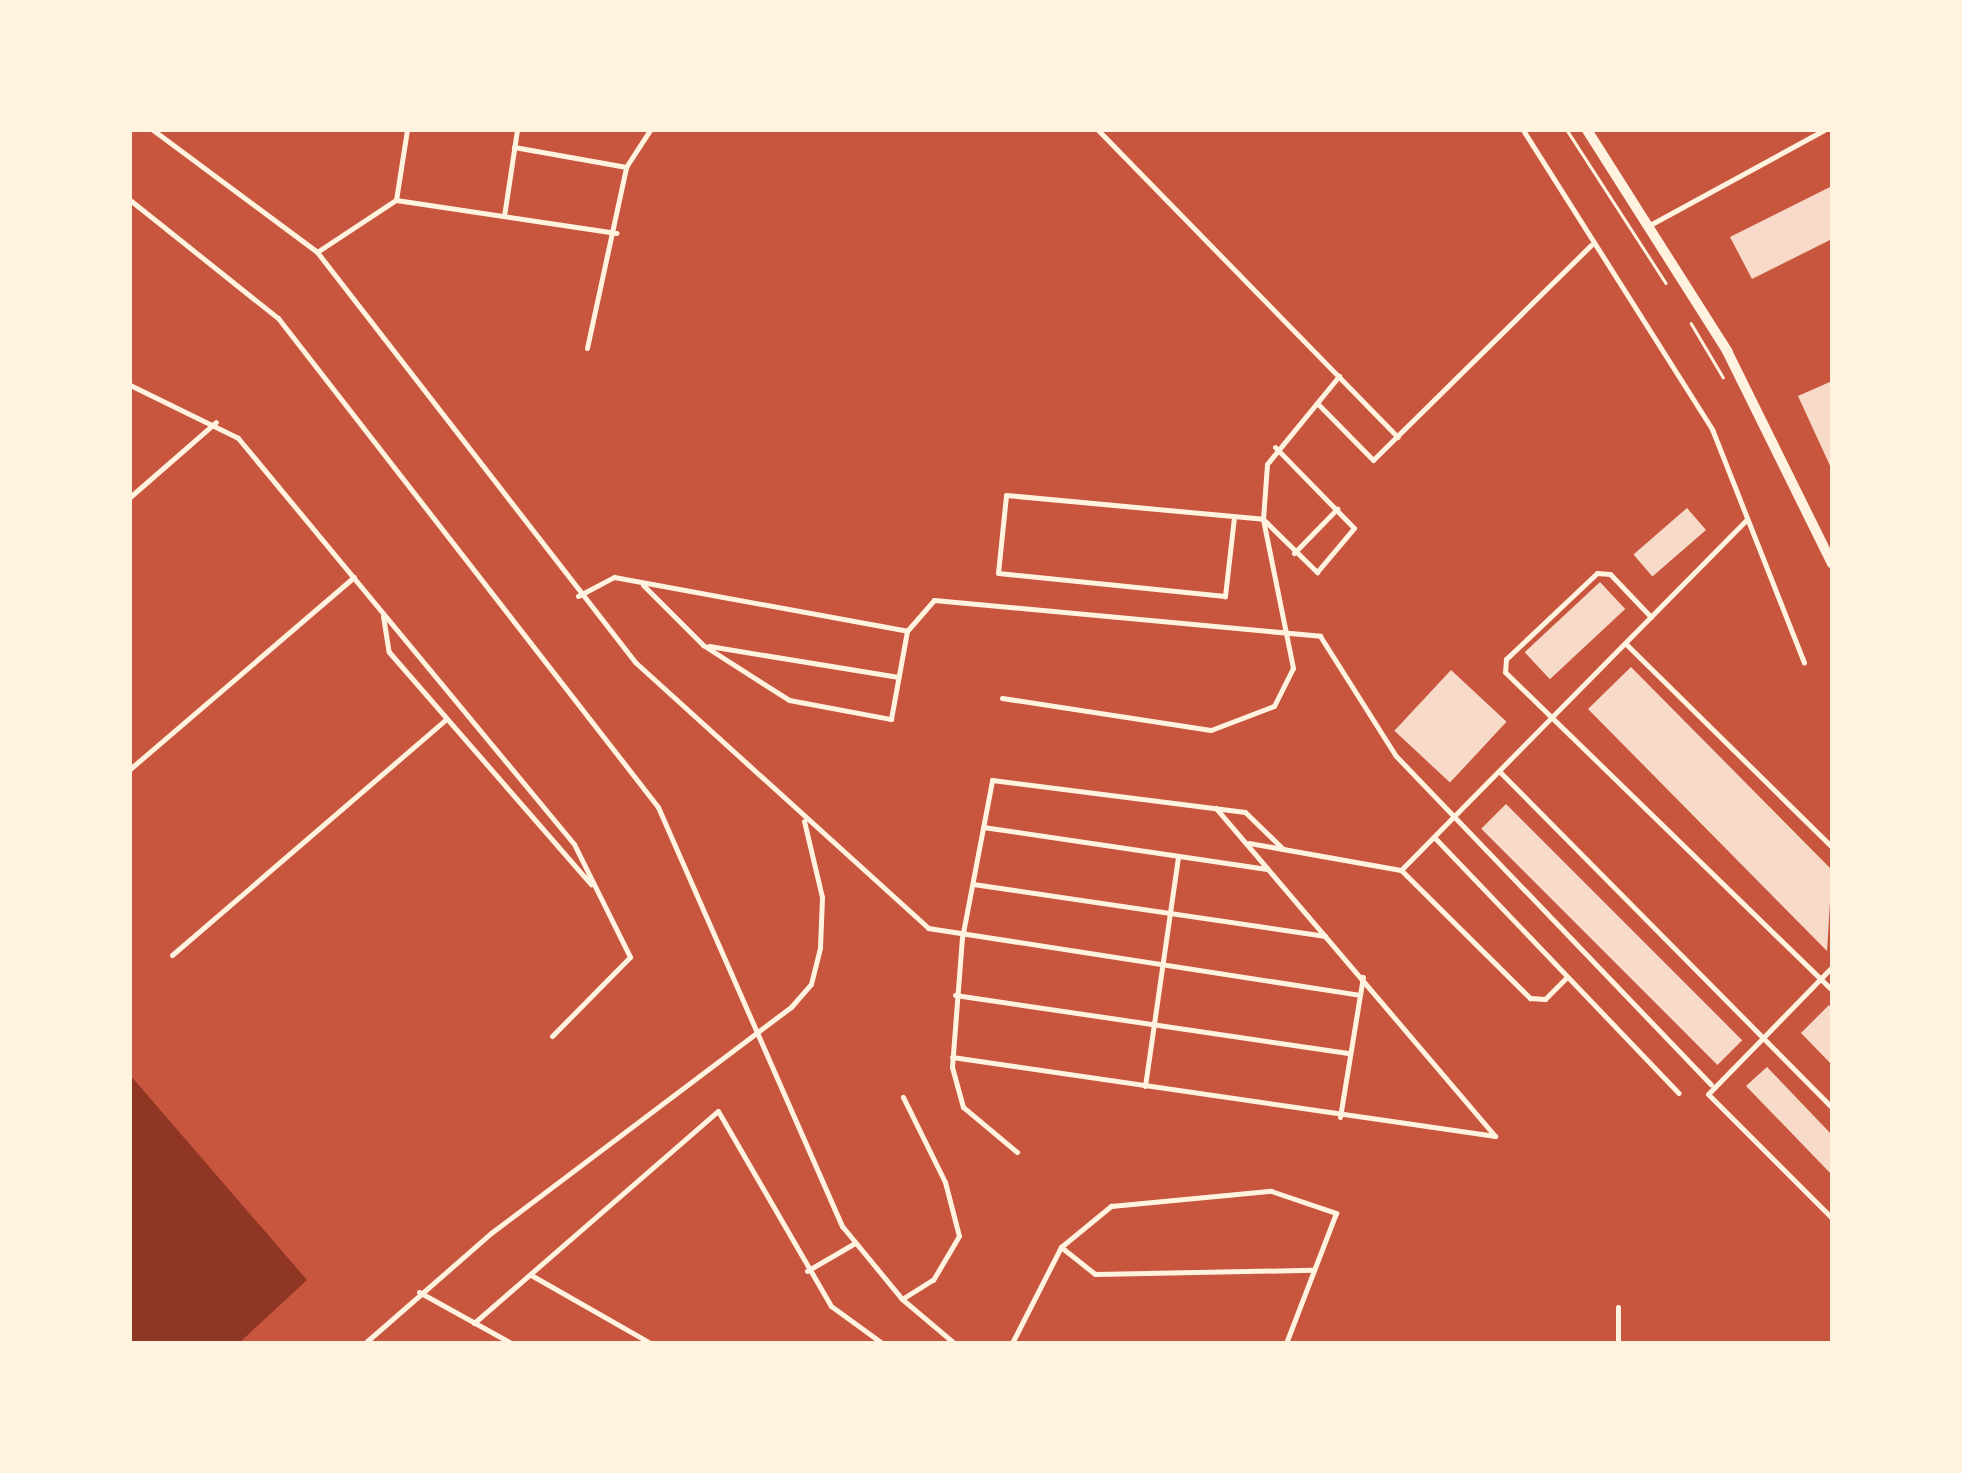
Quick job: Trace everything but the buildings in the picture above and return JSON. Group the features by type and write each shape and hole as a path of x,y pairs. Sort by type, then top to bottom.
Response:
{"street":[{"path":"1586,130 1727,351 1832,563"}],"lane":[{"path":"153,130 318,252 578,596 635,662 803,819 928,928 962,938 1360,995"},
{"path":"396,200 408,130"},
{"path":"504,216 517,130"},
{"path":"586,348 617,234 626,166 650,130"},
{"path":"1098,130 1398,437"},
{"path":"1524,130 1592,245 1712,428 1804,662"},
{"path":"1648,226 1824,130"},
{"path":"514,147 626,166"},
{"path":"130,200 278,318 658,807 854,1243 902,1300 954,1343"},
{"path":"318,252 396,200 617,234"},
{"path":"1317,403 1373,460 1592,245"},
{"path":"1002,698 1224,730 1252,720 1286,688 1291,631 1263,519 1276,447 1339,376"},
{"path":"130,385 216,422 354,577 574,844 629,964 552,1036"},
{"path":"130,497 216,422"},
{"path":"1234,516 1225,596 998,573 1006,495 1234,516 1263,519 1317,572 1354,531 1276,447"},
{"path":"1294,553 1337,509"},
{"path":"1401,870 1746,520"},
{"path":"1651,617 1610,574 1596,573 1506,659 1506,672 1832,990"},
{"path":"130,769 354,577"},
{"path":"578,596 603,577 907,631"},
{"path":"643,584 703,645 789,700 890,719 907,631 927,605 950,598 1291,631 1332,642 1396,756 1711,1085"},
{"path":"383,616 389,652 596,890"},
{"path":"1625,643 1832,847"},
{"path":"703,645 898,677"},
{"path":"172,955 446,719"},
{"path":"1498,771 1832,1107"},
{"path":"1016,1152 963,1107 952,1057 962,938 983,827 998,776 1252,814 1282,848"},
{"path":"952,1057 1340,1118 1495,1136 1216,808"},
{"path":"365,1343 418,1292 760,1036 818,964 822,897 803,819"},
{"path":"983,827 1270,870"},
{"path":"1434,837 1679,1093"},
{"path":"1246,842 1401,870 1530,998 1545,998 1566,978"},
{"path":"1146,1086 1178,856"},
{"path":"973,884 1328,937"},
{"path":"1832,966 1711,1085 1710,1099 1832,1218"},
{"path":"1340,1118 1364,978"},
{"path":"955,995 1350,1053"},
{"path":"902,1300 933,1280 959,1236 945,1182 903,1097"},
{"path":"474,1322 718,1111 806,1271 831,1306 882,1343"},
{"path":"1012,1343 1060,1247 1110,1206 1271,1191 1334,1208 1286,1343"},
{"path":"806,1271 854,1243"},
{"path":"1060,1247 1095,1274 1312,1270"},
{"path":"530,1274 650,1343"},
{"path":"418,1292 511,1343"},
{"path":"1618,1307 1618,1343"}],"path":[{"path":"1567,130 1674,296"},
{"path":"1685,313 1726,381"}],"shaded area":[{"path":"130,1075 307,1280 239,1343 130,1343"}]}
